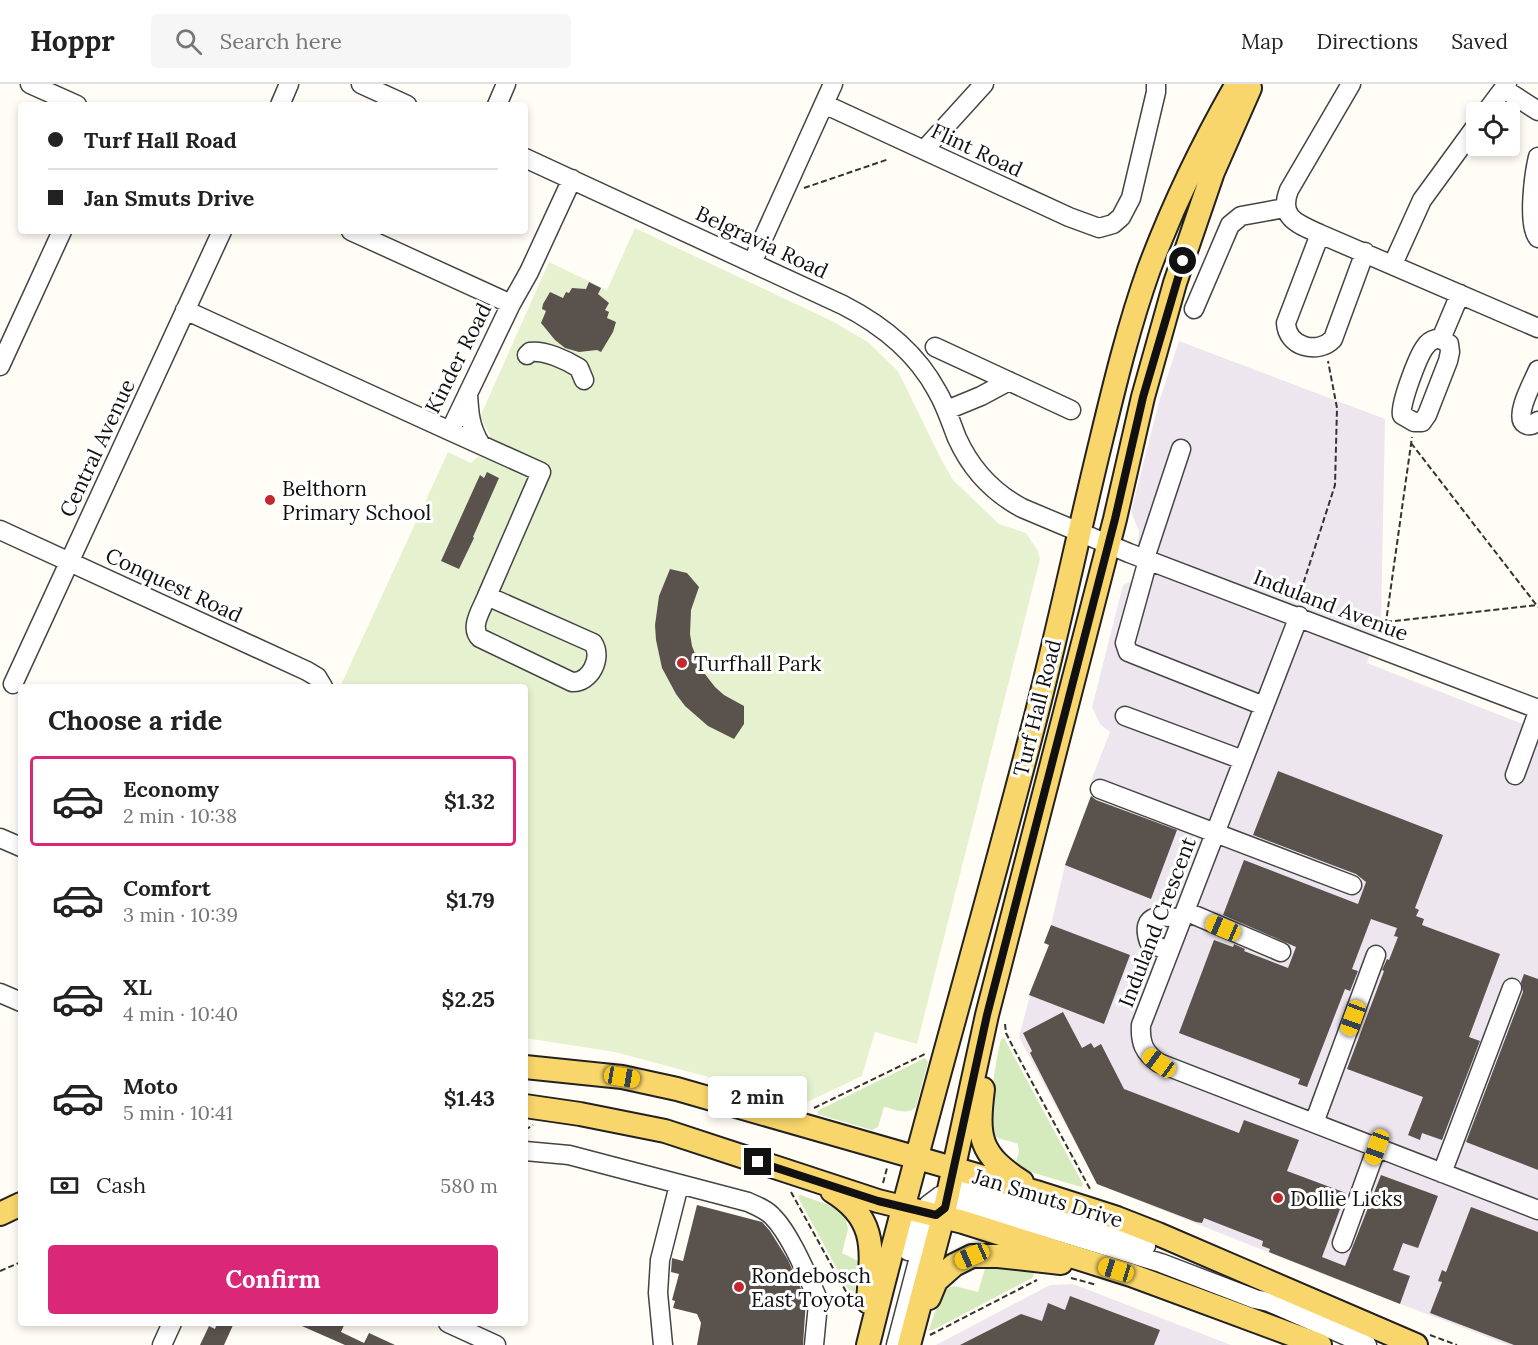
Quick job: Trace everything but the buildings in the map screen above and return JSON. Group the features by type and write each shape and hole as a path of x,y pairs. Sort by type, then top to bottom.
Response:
{"main road":[{"name":"Turf Hall Road","path":"915,1342 933,1208 916,1158 1037,711 1116,380 1149,270 1203,145 1238,84"},
{"name":"Turf Hall Road","path":"867,1345 953,1169 996,1018 1143,397 1175,283 1214,172 1251,84"},
{"path":"996,1018 987,1052 980,1119 981,1134 987,1149 998,1164 1036,1192"},
{"name":"Jan Smuts Drive","path":"528,1067 587,1072 641,1080 1036,1192 1158,1233 1416,1345"},
{"path":"531,1115 580,1114 665,1131 808,1187 843,1198 862,1218 871,1239 867,1345"},
{"path":"808,1187 933,1208 1214,1304 1320,1345"},
{"path":"0,1214 18,1205"},
{"path":"915,1342 936,1281 954,1265 972,1256 998,1256 1116,1270"}],"street":[{"path":"30,84 70,102"},
{"path":"281,102 289,84"},
{"path":"361,84 401,102"},
{"path":"498,102 506,84"},
{"path":"752,263 833,84"},
{"path":"924,150 984,84"},
{"name":"Flint Road","path":"824,104 1086,225 1099,228 1113,224 1121,217 1131,198 1156,92 1155,84"},
{"path":"1351,84 1295,177 1285,199 1285,208 1295,222 1538,328"},
{"path":"1494,102 1506,87 1538,111"},
{"path":"1394,264 1422,200 1466,140"},
{"path":"1538,157 1532,222 1533,232 1538,238"},
{"name":"Belgravia Road","path":"528,159 843,305 885,330 921,366 934,385 967,459 992,489 1006,500 1022,508 1108,544"},
{"name":"Kinder Road","path":"185,310 450,431 511,304 529,272 572,179"},
{"path":"1194,309 1230,225 1247,214 1285,208"},
{"path":"0,366 61,234"},
{"name":"Central Avenue","path":"11,683 221,234"},
{"path":"358,234 511,304"},
{"path":"1320,234 1292,305 1286,329 1293,339 1304,346 1318,348 1325,346 1333,339 1365,252"},
{"path":"1441,339 1460,294"},
{"path":"934,347 1071,410"},
{"path":"527,356 530,352 538,351 567,362 579,368 584,380"},
{"path":"1538,370 1521,409 1520,417 1523,423 1528,425 1538,421"},
{"path":"946,410 981,396 1009,381"},
{"path":"468,392 469,420 472,431 481,445"},
{"path":"450,431 541,472 487,596 475,627 476,634 566,680 578,682 587,677 596,660 597,651 593,643 487,596"},
{"path":"1181,449 1146,559 1125,643 1128,652 1264,706"},
{"name":"Conquest Road","path":"0,530 307,671 317,677 321,684"},
{"name":"Induland Avenue","path":"1108,544 1538,710"},
{"name":"Induland Crescent","path":"1296,615 1264,706 1141,1025 1142,1045 1148,1056 1159,1063 1538,1210"},
{"path":"1515,775 1538,710"},
{"path":"1125,716 1243,760"},
{"path":"1100,789 1352,885"},
{"path":"0,838 18,846"},
{"path":"1169,952 1150,944 1147,938 1152,918 1160,915 1183,915 1281,952"},
{"path":"1314,1123 1376,955"},
{"path":"1442,1173 1512,988"},
{"path":"0,993 18,1001"},
{"path":"1342,1243 1377,1147"},
{"path":"528,1151 569,1155 748,1202 763,1209 775,1218 817,1297 814,1345"},
{"path":"663,1345 658,1293 660,1260 679,1185"},
{"path":"884,1345 914,1226 933,1208 968,1190 1047,1212 1124,1238 1259,1292 1269,1302 1367,1345"},
{"path":"896,1345 933,1208"},
{"path":"162,1345 171,1326"},
{"path":"455,1326 496,1345"}],"path":[{"path":"796,185 803,189 889,159"},
{"path":"1296,615 1335,485 1336,408 1325,346"},
{"path":"1411,443 1460,506 1538,606 1386,622 1411,443"},
{"path":"996,1018 1094,1195"},
{"path":"813,1109 934,1050"},
{"path":"880,1191 888,1164"},
{"path":"808,1187 789,1188 851,1300"},
{"path":"0,1271 18,1263"},
{"path":"915,1342 1041,1277"}],"shaded area":[{"path":"1179,341 1385,419 1381,625 1367,663 1538,730 1538,1345 1508,1345 1097,1184 1019,1037 1030,995 1049,945 1044,943 1051,925 1065,865 1092,794 1092,778 1110,732 1100,724 1092,707 1123,585 1135,579 1139,531 1131,512 1159,402"},
{"path":"1073,1284 1231,1345 936,1345 1050,1285"}],"green space":[{"name":"Turfhall Park","path":"635,228 832,321 868,342 898,371 953,480 999,524 1026,533 1038,551 1040,559 917,1044 875,1032 862,1076 805,1103 615,1052 528,1038 528,684 341,684 448,452 471,463 482,453 490,435 480,417 549,262 607,290"},
{"path":"1004,1038 1083,1184 1081,1187 1024,1170 1015,1164 1019,1152 1018,1144 998,1138 993,1133 990,1114 992,1087 1001,1039"},
{"path":"925,1058 928,1062 916,1107 912,1110 901,1111 884,1107 878,1127 872,1130 817,1114 819,1110"},
{"path":"801,1195 831,1206 845,1216 848,1229 842,1253 860,1262 855,1291 848,1289 799,1199 798,1196"},
{"path":"986,1265 998,1265 1034,1274 1032,1278 933,1330 929,1330 942,1291 954,1286 978,1292"}],"place":[{"name":"Belthorn Primary School","path":"270,500"},
{"name":"Turfhall Park","path":"682,663"},
{"name":"Dollie Licks","path":"1278,1198"},
{"name":"Rondebosch East Toyota","path":"739,1287"}],"route":[{"path":"758,1162 878,1201 936,1215 945,1208 987,1015 1115,519 1143,397 1183,261"}]}
